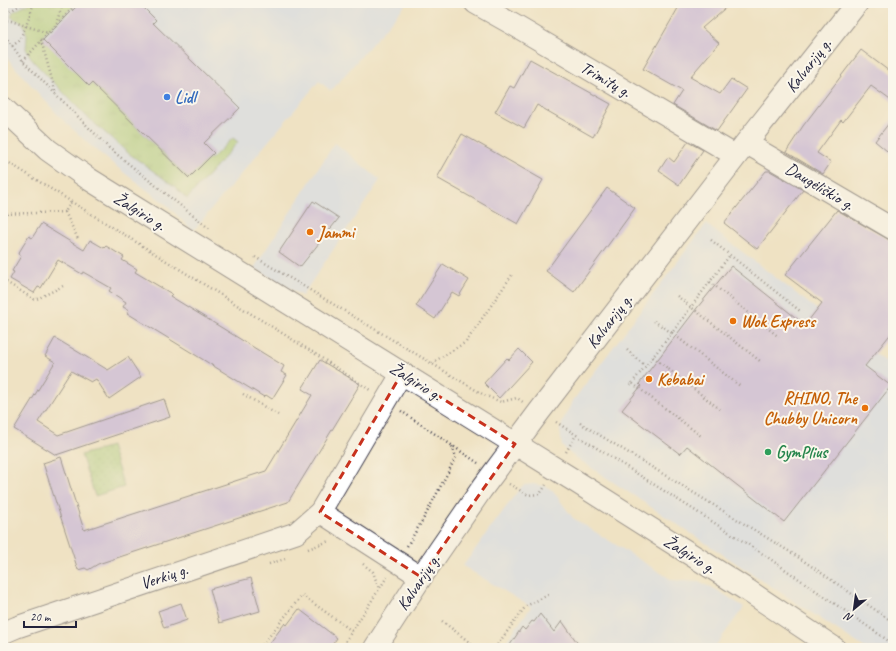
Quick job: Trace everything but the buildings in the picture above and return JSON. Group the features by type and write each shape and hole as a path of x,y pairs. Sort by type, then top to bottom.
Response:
{"main road":[{"name":"Kalvarijų g.","path":"375,648 421,577 553,392 741,149 857,3"},
{"name":"Žalgirio g.","path":"3,108 48,150 88,179 515,444 747,590 834,648"}],"street":[{"name":"Trimitų g.","path":"475,3 741,149"},
{"name":"Daugėliškio g.","path":"741,149 893,229"},
{"name":"Verkių g.","path":"3,633 124,590 296,533 320,512 402,373"},
{"path":"320,512 421,577"}],"path":[{"path":"3,15 24,3"},
{"path":"12,46 19,41 34,3"},
{"path":"56,25 64,3"},
{"path":"23,60 78,3"},
{"path":"3,20 11,21 48,33"},
{"path":"3,33 23,60 110,148 212,230"},
{"path":"41,40 56,95"},
{"path":"3,159 386,400 452,446"},
{"path":"66,212 71,202"},
{"path":"3,214 66,212"},
{"path":"66,212 78,239"},
{"path":"712,240 800,311"},
{"path":"250,254 484,394"},
{"path":"701,436 631,384 672,333 730,255"},
{"path":"432,363 466,342 512,275"},
{"path":"3,280 35,300 63,286"},
{"path":"710,282 779,337"},
{"path":"677,296 760,361"},
{"path":"654,321 672,333 740,386"},
{"path":"627,350 645,366"},
{"path":"653,357 721,410"},
{"path":"243,394 278,415"},
{"path":"580,424 795,555 893,622"},
{"path":"576,435 760,552 893,644"},
{"path":"308,550 330,541"},
{"path":"264,566 286,558"},
{"path":"361,562 373,572 379,590"},
{"path":"495,648 526,606 550,594"},
{"path":"260,648 302,595 352,631"},
{"path":"442,621 477,648"}],"highlighted area":[{"path":"402,373 515,444 421,577 320,512"}],"shaded area":[{"path":"3,3 407,3 331,91 319,81 193,231 167,205 90,145 60,117 3,53"},
{"path":"335,143 380,180 302,296 254,268"},
{"path":"706,224 893,368 893,413 887,421 893,425 893,648 865,648 572,455 562,446 560,430 572,402"},
{"path":"533,484 545,486 553,491 573,518 672,580 699,582 717,590 744,607 714,648 517,648 507,640 531,607 463,566 520,488 524,485"}],"green space":[{"path":"29,3 77,3 44,35 43,40 92,83 188,178 233,138 238,142 187,199 174,186 128,153 85,115 33,61 26,49 27,35 23,23 11,17 13,12"},
{"path":"111,446 124,487 95,496 81,455"}],"place":[{"name":"Lidl","path":"167,97"},
{"name":"Jammi","path":"310,232"},
{"name":"Wok Express","path":"733,321"},
{"name":"Kebabai","path":"649,379"},
{"name":"RHINO, The Chubby Unicorn","path":"865,408"},
{"name":"GymPlius","path":"768,452"}]}
